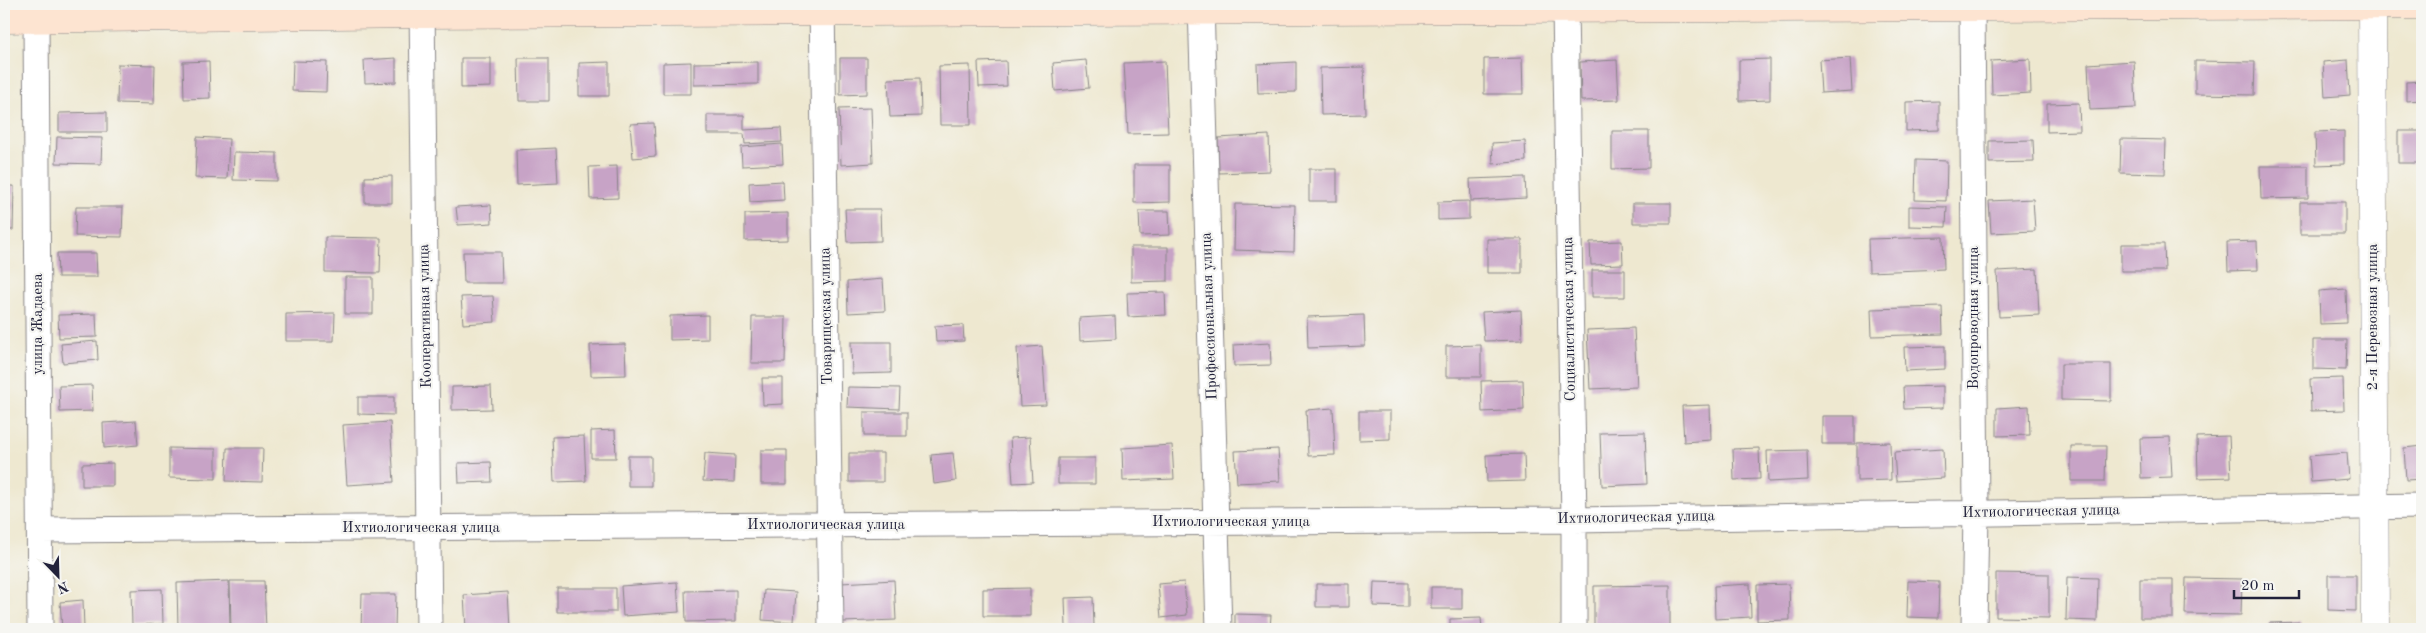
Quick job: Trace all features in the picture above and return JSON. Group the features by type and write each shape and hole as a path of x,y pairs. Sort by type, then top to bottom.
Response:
{"main road":[{"path":"4,19 422,9 1565,9 1742,6 2422,5"}],"street":[{"name":"2-я Перевозная улица","path":"2372,5 2375,629"},
{"name":"Водопроводная улица","path":"1972,6 1976,513 1974,629"},
{"name":"Товарищеская улица","path":"822,8 831,629"},
{"name":"Профессиональная улица","path":"1201,8 1218,629"},
{"name":"Кооперативная улица","path":"422,9 429,629"},
{"name":"Социалистическая улица","path":"1565,9 1574,520 1574,629"},
{"name":"улица Жадаева","path":"36,19 40,629"},
{"name":"Ихтиологическая улица","path":"40,530 1574,520 2422,506"}],"building":[{"path":"396,58 396,82 365,83 364,60"},
{"path":"461,58 491,58 491,87 461,88"},
{"path":"518,58 549,58 549,101 519,101"},
{"path":"840,58 867,58 867,94 840,95"},
{"path":"1522,58 1523,94 1484,94 1484,59"},
{"path":"1850,58 1852,91 1821,93 1819,60"},
{"path":"1770,59 1770,100 1739,101 1739,60"},
{"path":"2030,59 2031,93 1992,95 1991,61"},
{"path":"1086,60 1089,88 1055,91 1053,63"},
{"path":"1617,60 1619,100 1581,101 1580,62"},
{"path":"2348,60 2350,95 2325,97 2323,62"},
{"path":"209,61 210,98 184,99 183,62"},
{"path":"293,61 327,62 326,92 292,91"},
{"path":"1006,61 1007,86 979,87 978,62"},
{"path":"1165,61 1168,133 1128,134 1124,63"},
{"path":"2134,61 2136,108 2090,110 2088,64"},
{"path":"2195,61 2255,62 2254,95 2195,94"},
{"path":"609,62 609,96 579,96 579,63"},
{"path":"691,62 691,94 663,94 663,63"},
{"path":"758,62 758,84 694,85 694,63"},
{"path":"1296,62 1296,92 1258,93 1257,64"},
{"path":"118,64 155,65 154,104 117,103"},
{"path":"970,65 971,125 940,125 939,66"},
{"path":"1364,67 1365,114 1321,115 1320,68"},
{"path":"920,78 921,116 890,117 888,79"},
{"path":"2422,81 2422,100 2406,101 2406,82"},
{"path":"1939,101 1939,130 1906,131 1906,102"},
{"path":"2079,103 2080,131 2047,132 2047,104"},
{"path":"871,108 873,163 841,165 839,109"},
{"path":"107,112 107,132 59,132 59,113"},
{"path":"707,115 744,115 744,130 781,128 782,142 745,144 744,134 707,134"},
{"path":"654,123 656,156 633,158 630,124"},
{"path":"1612,131 1649,131 1649,168 1612,169"},
{"path":"2344,131 2344,164 2316,165 2315,132"},
{"path":"2398,131 2422,131 2422,163 2398,163"},
{"path":"1269,135 1270,171 1219,173 1218,138"},
{"path":"57,137 102,138 101,164 56,163"},
{"path":"197,137 229,139 227,179 195,178"},
{"path":"2121,139 2166,140 2165,174 2120,173"},
{"path":"2033,140 2034,162 1989,163 1989,141"},
{"path":"1525,141 1526,161 1493,164 1492,143"},
{"path":"782,144 783,164 742,166 741,147"},
{"path":"556,148 558,183 517,185 516,150"},
{"path":"234,152 277,153 277,181 233,180"},
{"path":"1916,160 1947,161 1946,201 1915,200"},
{"path":"1134,165 1170,165 1170,202 1134,203"},
{"path":"617,166 618,198 590,199 589,167"},
{"path":"2260,166 2308,166 2308,198 2261,199"},
{"path":"1309,169 1337,169 1337,201 1309,201"},
{"path":"392,176 392,203 365,203 365,177"},
{"path":"1525,177 1526,198 1471,201 1470,179"},
{"path":"783,181 784,200 750,202 749,183"},
{"path":"4,186 14,186 13,230 4,230"},
{"path":"2033,199 2035,231 1991,233 1989,201"},
{"path":"1469,201 1469,219 1438,220 1438,202"},
{"path":"2419,201 2422,201 2422,231 2419,231"},
{"path":"2300,202 2345,202 2345,234 2300,234"},
{"path":"1633,203 1671,203 1671,223 1633,223"},
{"path":"1235,204 1295,205 1294,252 1234,250"},
{"path":"491,205 492,223 458,225 456,207"},
{"path":"1909,206 1947,207 1946,227 1909,226"},
{"path":"76,207 123,207 122,237 75,236"},
{"path":"845,209 880,209 881,241 847,242"},
{"path":"1139,211 1169,211 1170,235 1140,236"},
{"path":"788,213 788,240 745,241 745,214"},
{"path":"325,237 381,238 380,273 325,272"},
{"path":"1943,237 1944,269 1869,272 1868,239"},
{"path":"1487,239 1522,239 1522,273 1487,273"},
{"path":"1622,241 1623,264 1591,265 1590,242"},
{"path":"2257,241 2258,270 2228,271 2227,242"},
{"path":"2121,244 2164,244 2165,271 2121,271"},
{"path":"1131,247 1168,247 1168,281 1131,282"},
{"path":"463,252 501,252 502,283 464,283"},
{"path":"57,253 96,253 97,277 58,277"},
{"path":"2037,269 2039,315 1999,317 1997,271"},
{"path":"1592,270 1625,270 1625,297 1592,297"},
{"path":"345,277 373,277 373,314 345,314"},
{"path":"883,279 885,311 848,313 847,282"},
{"path":"2346,289 2347,323 2320,324 2319,291"},
{"path":"1165,292 1166,315 1128,317 1127,293"},
{"path":"493,296 495,322 463,324 461,297"},
{"path":"1942,307 1943,334 1872,336 1871,309"},
{"path":"1521,310 1522,340 1484,341 1482,312"},
{"path":"335,313 334,341 286,341 286,314"},
{"path":"96,314 97,337 59,338 58,315"},
{"path":"708,315 708,339 670,340 670,316"},
{"path":"1364,315 1365,346 1308,348 1307,317"},
{"path":"1115,316 1116,339 1080,341 1079,318"},
{"path":"752,317 786,317 785,363 751,363"},
{"path":"963,325 964,341 936,342 935,326"},
{"path":"1634,328 1637,387 1590,389 1587,330"},
{"path":"2313,340 2347,340 2346,370 2313,369"},
{"path":"97,341 98,360 63,363 61,344"},
{"path":"851,342 891,342 891,373 852,374"},
{"path":"1270,343 1271,365 1234,366 1233,345"},
{"path":"625,344 626,375 591,376 590,345"},
{"path":"1481,345 1481,377 1446,377 1446,346"},
{"path":"1042,346 1046,405 1020,406 1017,348"},
{"path":"1945,346 1945,369 1905,371 1904,347"},
{"path":"2061,364 2111,364 2111,401 2061,400"},
{"path":"762,378 783,378 783,404 763,405"},
{"path":"2343,378 2344,410 2311,411 2310,379"},
{"path":"1523,380 1524,410 1482,412 1481,381"},
{"path":"92,385 93,411 60,412 59,386"},
{"path":"491,386 492,409 452,410 452,387"},
{"path":"1943,386 1943,408 1904,409 1903,387"},
{"path":"848,387 900,388 899,409 847,407"},
{"path":"358,397 394,397 394,415 358,414"},
{"path":"1710,405 1711,440 1684,442 1682,406"},
{"path":"2029,406 2030,435 1997,436 1997,408"},
{"path":"1333,408 1335,455 1308,456 1306,410"},
{"path":"1359,411 1390,411 1390,439 1359,440"},
{"path":"864,412 907,412 907,436 864,436"},
{"path":"1822,416 1855,416 1855,444 1822,444"},
{"path":"136,421 138,445 104,448 103,423"},
{"path":"390,422 394,482 347,485 343,425"},
{"path":"615,430 616,458 591,458 591,431"},
{"path":"1645,432 1647,484 1602,486 1600,433"},
{"path":"584,436 586,481 554,482 552,437"},
{"path":"2229,436 2231,477 2198,478 2197,437"},
{"path":"1030,437 1033,482 1013,483 1010,438"},
{"path":"2170,437 2172,477 2141,478 2140,438"},
{"path":"1890,442 1891,480 1857,481 1857,443"},
{"path":"1172,445 1174,479 1123,481 1122,448"},
{"path":"2071,446 2106,446 2105,481 2071,481"},
{"path":"2422,446 2422,479 2406,480 2404,448"},
{"path":"169,448 216,449 216,479 169,478"},
{"path":"227,448 263,448 262,482 226,481"},
{"path":"1759,448 1760,479 1734,480 1733,449"},
{"path":"1278,449 1280,481 1237,483 1235,451"},
{"path":"1943,449 1944,478 1896,481 1894,452"},
{"path":"761,450 787,450 787,484 761,484"},
{"path":"1807,450 1808,480 1768,482 1767,451"},
{"path":"705,453 735,455 734,482 703,481"},
{"path":"849,453 883,453 883,482 849,482"},
{"path":"953,453 956,481 934,484 931,455"},
{"path":"2347,453 2349,479 2311,482 2309,456"},
{"path":"1524,454 1525,481 1487,482 1486,455"},
{"path":"628,456 651,456 651,486 628,486"},
{"path":"1058,458 1095,458 1095,484 1058,484"},
{"path":"491,462 492,482 459,483 458,463"},
{"path":"113,463 113,486 82,486 82,464"},
{"path":"1996,573 2049,574 2049,618 1996,617"},
{"path":"2328,575 2356,575 2356,611 2328,610"},
{"path":"2067,577 2098,578 2097,621 2066,620"},
{"path":"2186,578 2242,579 2241,615 2185,614"},
{"path":"2140,579 2173,579 2173,618 2140,618"},
{"path":"894,580 896,620 843,622 841,583"},
{"path":"229,581 230,629 178,629 177,583"},
{"path":"230,581 264,581 266,629 231,629"},
{"path":"1908,581 1939,582 1938,618 1907,617"},
{"path":"677,582 679,612 623,616 621,586"},
{"path":"1184,582 1187,615 1161,618 1158,584"},
{"path":"1374,582 1408,583 1408,607 1373,606"},
{"path":"1316,584 1349,584 1349,607 1316,607"},
{"path":"1750,584 1751,617 1715,619 1714,586"},
{"path":"1789,584 1790,620 1757,621 1757,585"},
{"path":"1670,585 1670,629 1594,629 1594,586"},
{"path":"1431,587 1462,587 1462,609 1431,609"},
{"path":"557,588 616,588 616,612 557,612"},
{"path":"1030,588 1030,616 983,616 983,589"},
{"path":"162,589 163,624 132,625 131,590"},
{"path":"736,590 736,621 686,622 685,591"},
{"path":"764,590 796,592 794,622 762,620"},
{"path":"508,592 510,629 466,629 464,595"},
{"path":"362,594 396,594 395,629 361,629"},
{"path":"1093,597 1094,626 1066,627 1065,598"},
{"path":"83,600 84,629 62,629 60,602"},
{"path":"1235,614 1271,615 1270,629 1235,629"},
{"path":"1481,618 1482,629 1450,629 1450,619"},
{"path":"2301,622 2301,629 2269,629 2269,623"}]}
